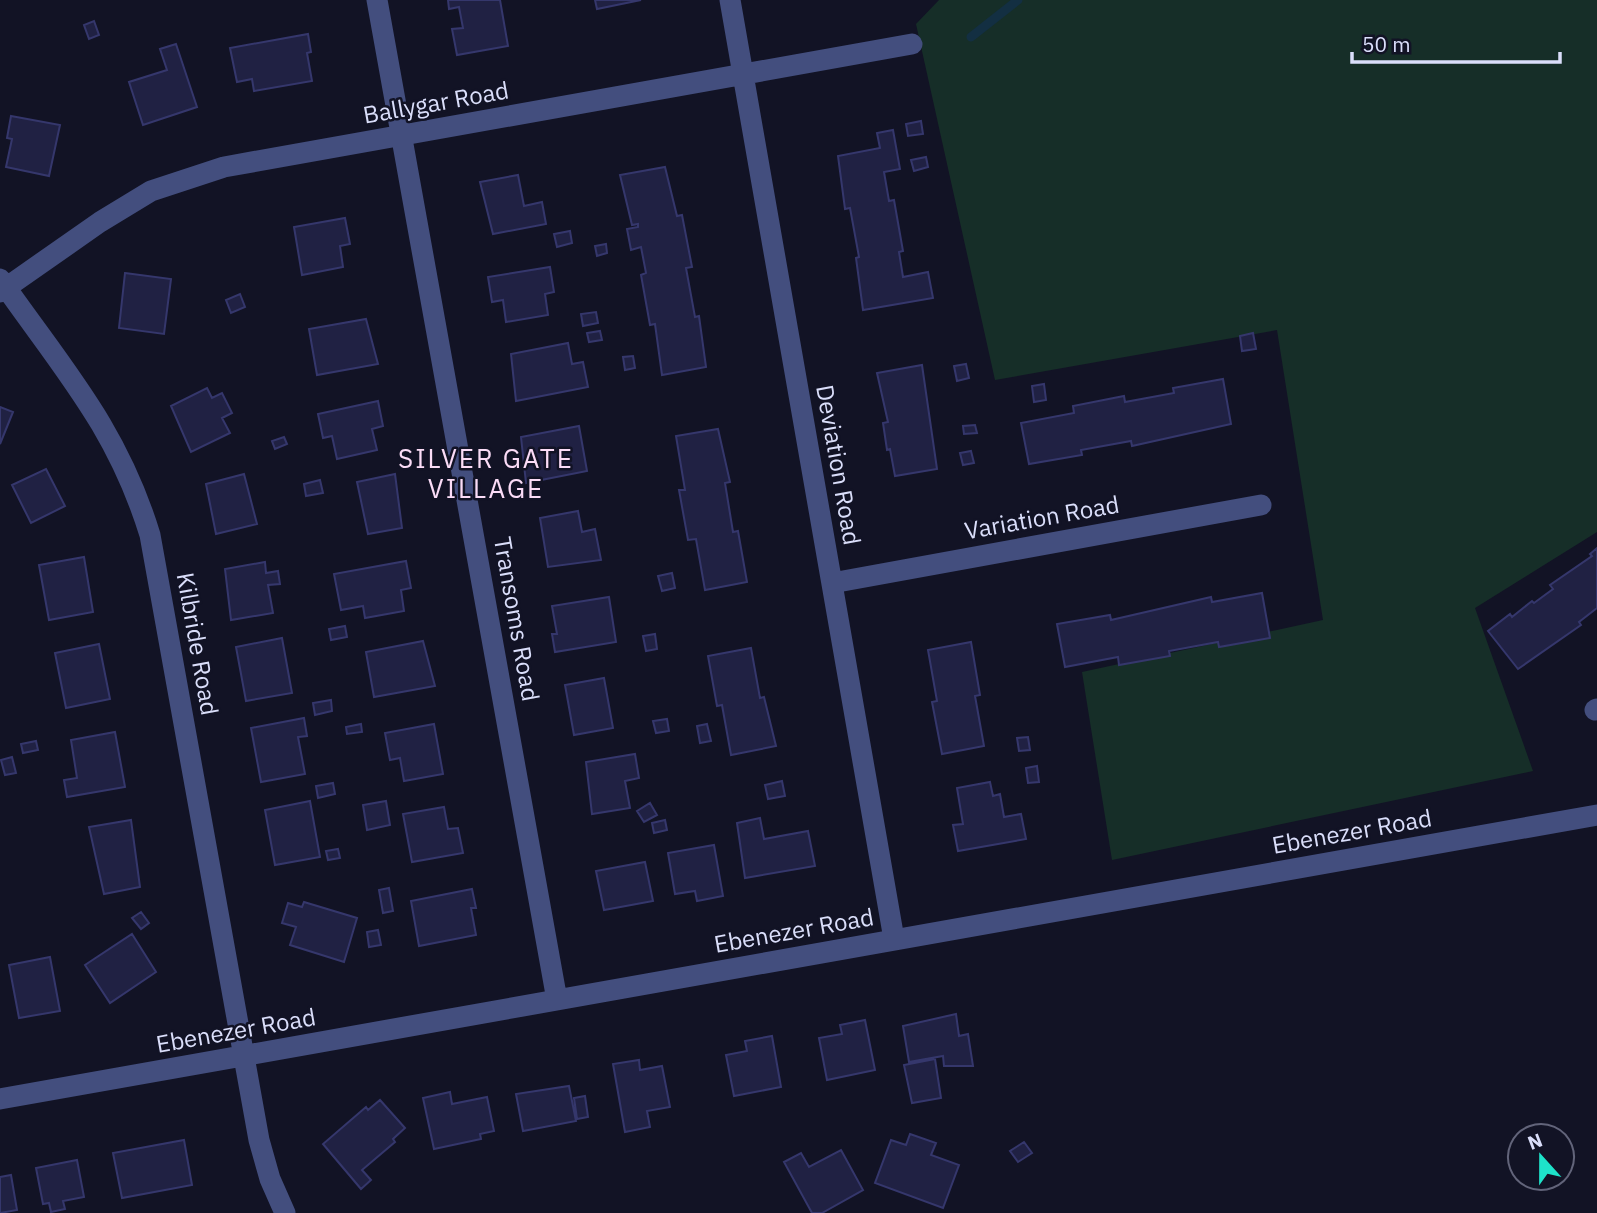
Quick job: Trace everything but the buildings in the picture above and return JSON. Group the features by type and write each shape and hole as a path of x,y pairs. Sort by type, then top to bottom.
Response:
{"street":[{"name":"Transoms Road","path":"377,0 557,1000"},
{"name":"Deviation Road","path":"730,0 894,939"},
{"name":"Ballygar Road","path":"2,286 151,191 180,180 270,158 912,44"},
{"name":"Kilbride Road","path":"2,286 93,408 118,451 138,495 158,568 259,1140 270,1178 285,1213"},
{"name":"Variation Road","path":"832,583 1261,505"},
{"name":"Ebenezer Road","path":"0,1099 1597,816"}],"green space":[{"path":"939,0 1597,0 1597,532 1475,608 1533,771 1112,860 1082,672 1323,620 1277,330 995,380 916,24"}],"waterway":[{"path":"971,37 1018,0"}],"district":[{"name":"SILVER GATE VILLAGE","path":"486,474"}]}
